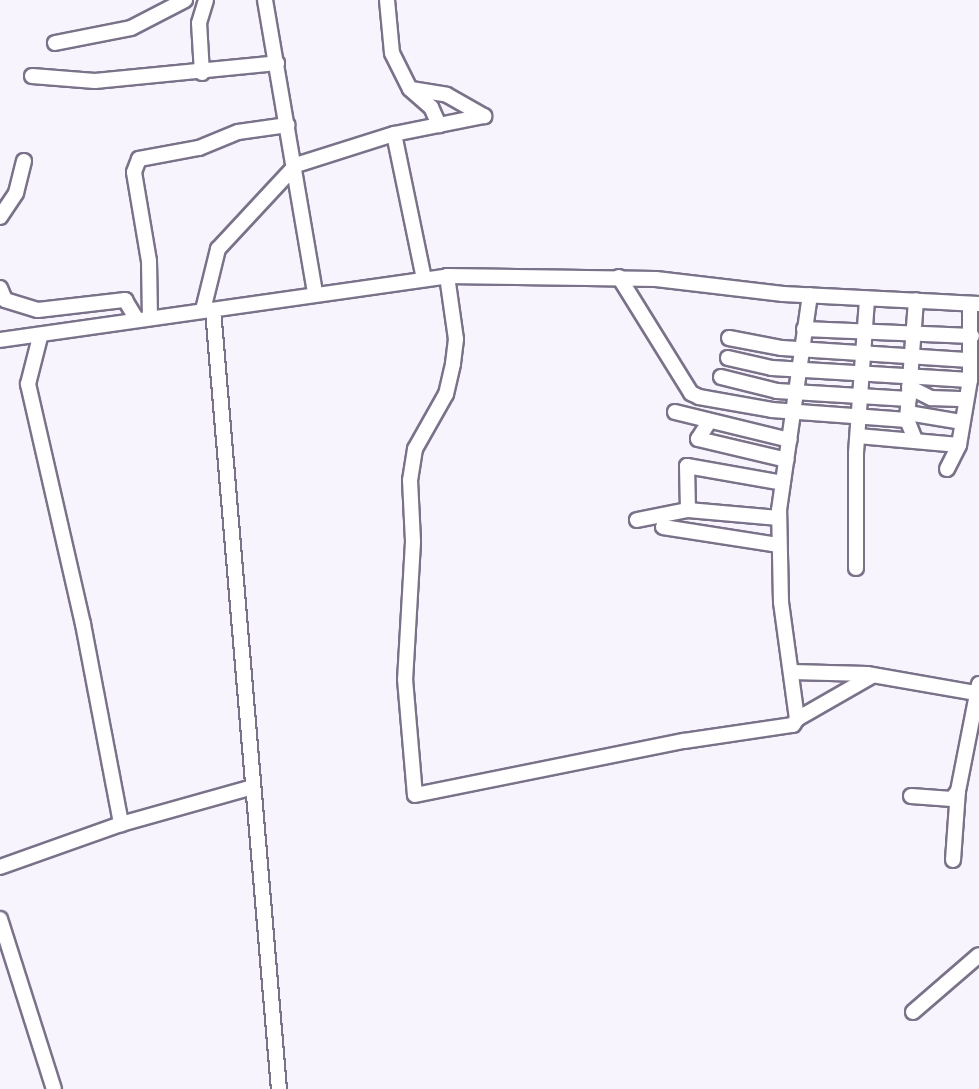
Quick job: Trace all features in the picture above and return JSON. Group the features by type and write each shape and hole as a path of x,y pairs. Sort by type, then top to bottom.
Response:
{"street":[{"path":"55,43 131,28 185,0"},
{"path":"202,73 199,23 206,0"},
{"path":"265,0 296,165 315,294"},
{"path":"387,0 392,53 410,89 431,107 439,125"},
{"path":"32,76 95,81 202,73 277,63"},
{"path":"279,1089 208,310 218,249 296,165 394,134 484,116 447,95 410,89"},
{"path":"144,319 149,261 134,172 139,159 199,148 238,132 288,125"},
{"path":"394,134 424,279"},
{"path":"0,217 16,193 24,161"},
{"path":"447,276 456,339 453,364 446,394 415,449 410,480 413,542 405,679 415,795 684,741 775,731 872,676"},
{"path":"0,340 40,337 447,276 619,277 810,295 974,304 970,380 959,445 947,469"},
{"path":"619,277 691,393 738,407 860,413 970,380"},
{"path":"0,288 5,300 38,310 125,300 144,319"},
{"path":"797,719 778,545 783,483 810,295"},
{"path":"856,568 858,436 867,298"},
{"path":"914,437 909,399 916,300"},
{"path":"804,329 866,329 972,336"},
{"path":"40,337 28,384 83,624 121,824"},
{"path":"729,338 801,349 912,353 970,360"},
{"path":"728,358 799,368 862,370 909,399 962,422"},
{"path":"721,377 796,392 861,392 909,399 966,399"},
{"path":"898,436 909,399"},
{"path":"675,412 790,440"},
{"path":"709,422 698,439 787,460"},
{"path":"858,436 914,437 959,445"},
{"path":"688,510 687,466 783,483"},
{"path":"637,520 688,510 779,518"},
{"path":"663,527 778,545"},
{"path":"792,672 872,676 978,689 958,791 953,860"},
{"path":"0,867 121,824 253,787"},
{"path":"911,796 952,799 958,791"},
{"path":"0,919 5,951 54,1089"},
{"path":"913,1012 979,955"}]}
